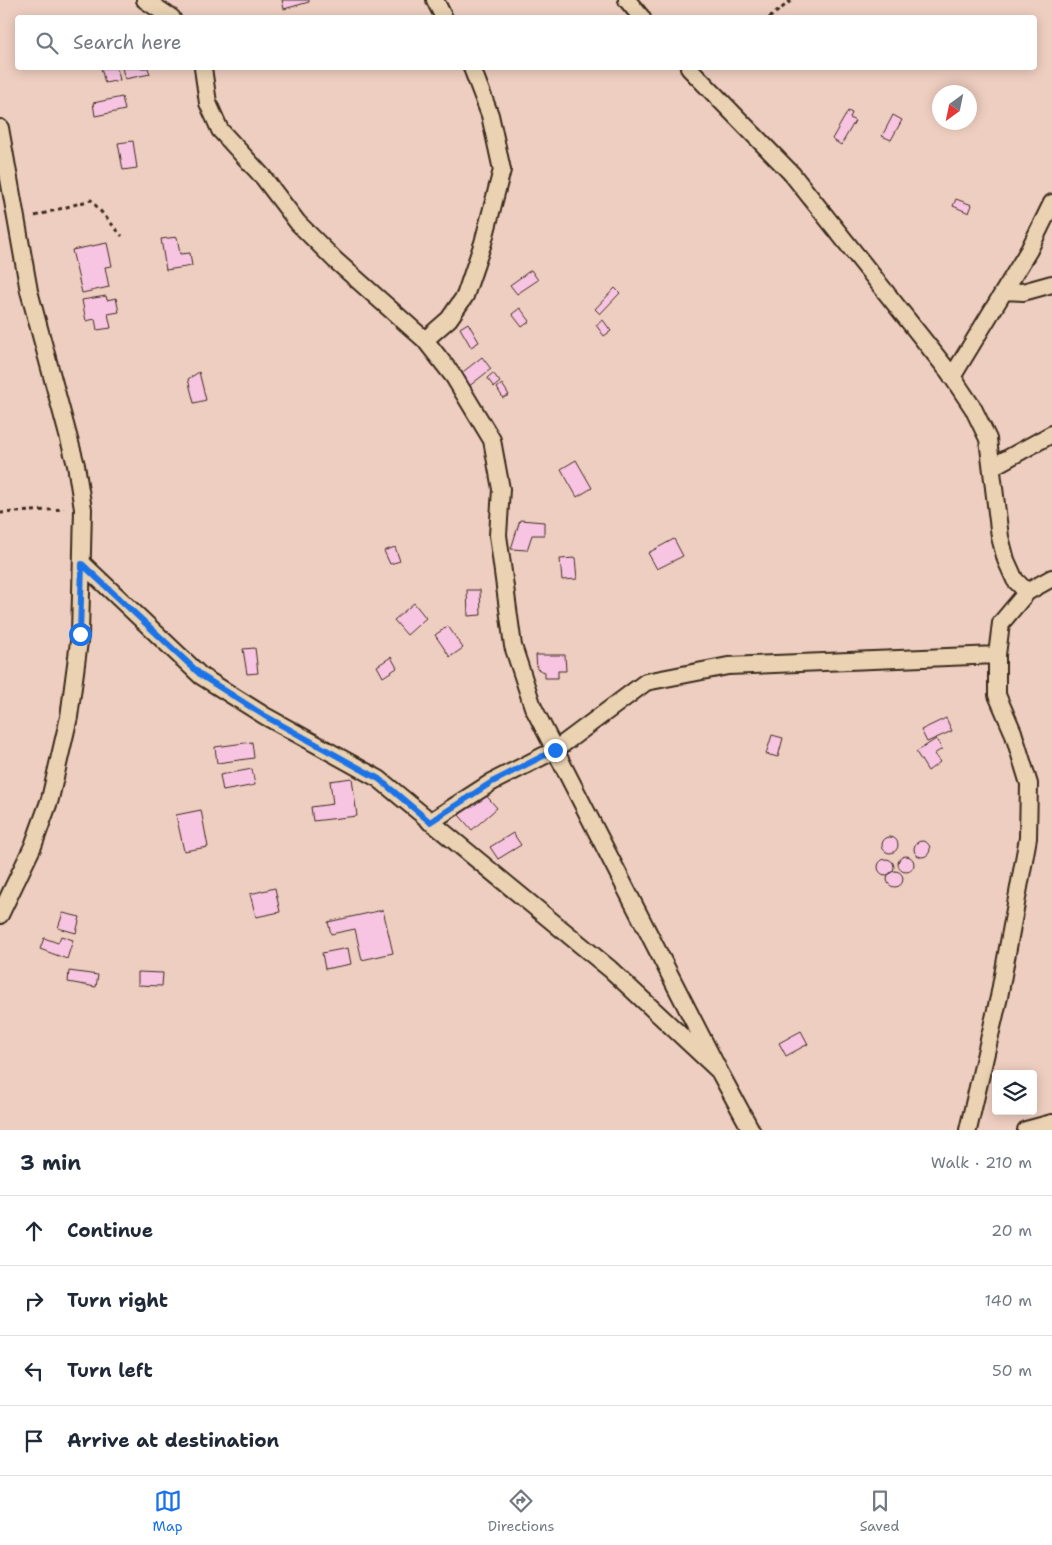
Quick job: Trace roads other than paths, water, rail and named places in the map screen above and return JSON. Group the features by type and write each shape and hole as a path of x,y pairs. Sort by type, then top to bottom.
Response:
{"street":[{"path":"145,0 168,15"},
{"path":"434,0 442,15"},
{"path":"626,0 639,15"},
{"path":"203,70 208,103 220,130 263,177 298,223 335,260 425,340 454,377 492,440 501,489 498,535 513,646 533,708 718,1071 751,1130"},
{"path":"425,340 449,319 464,296 483,242 502,170 490,116 473,70"},
{"path":"690,70 792,174 952,377 973,408 988,439 1000,537 1006,560 1015,580 1027,592"},
{"path":"0,128 15,222 38,330 76,465 82,508 80,634 69,717 50,799 33,846 0,915"},
{"path":"952,377 1029,250 1052,203"},
{"path":"1004,291 1023,292 1052,284"},
{"path":"992,467 1052,434"},
{"path":"82,564 202,676 265,716 379,779 610,968 718,1071"},
{"path":"968,1130 999,997 1028,838 1029,784 1013,732 997,695 997,655 1001,623 1027,592 1052,578"},
{"path":"430,822 492,782 555,750 646,682 728,666 997,655"},
{"path":"1026,1130 1052,1123"}]}
